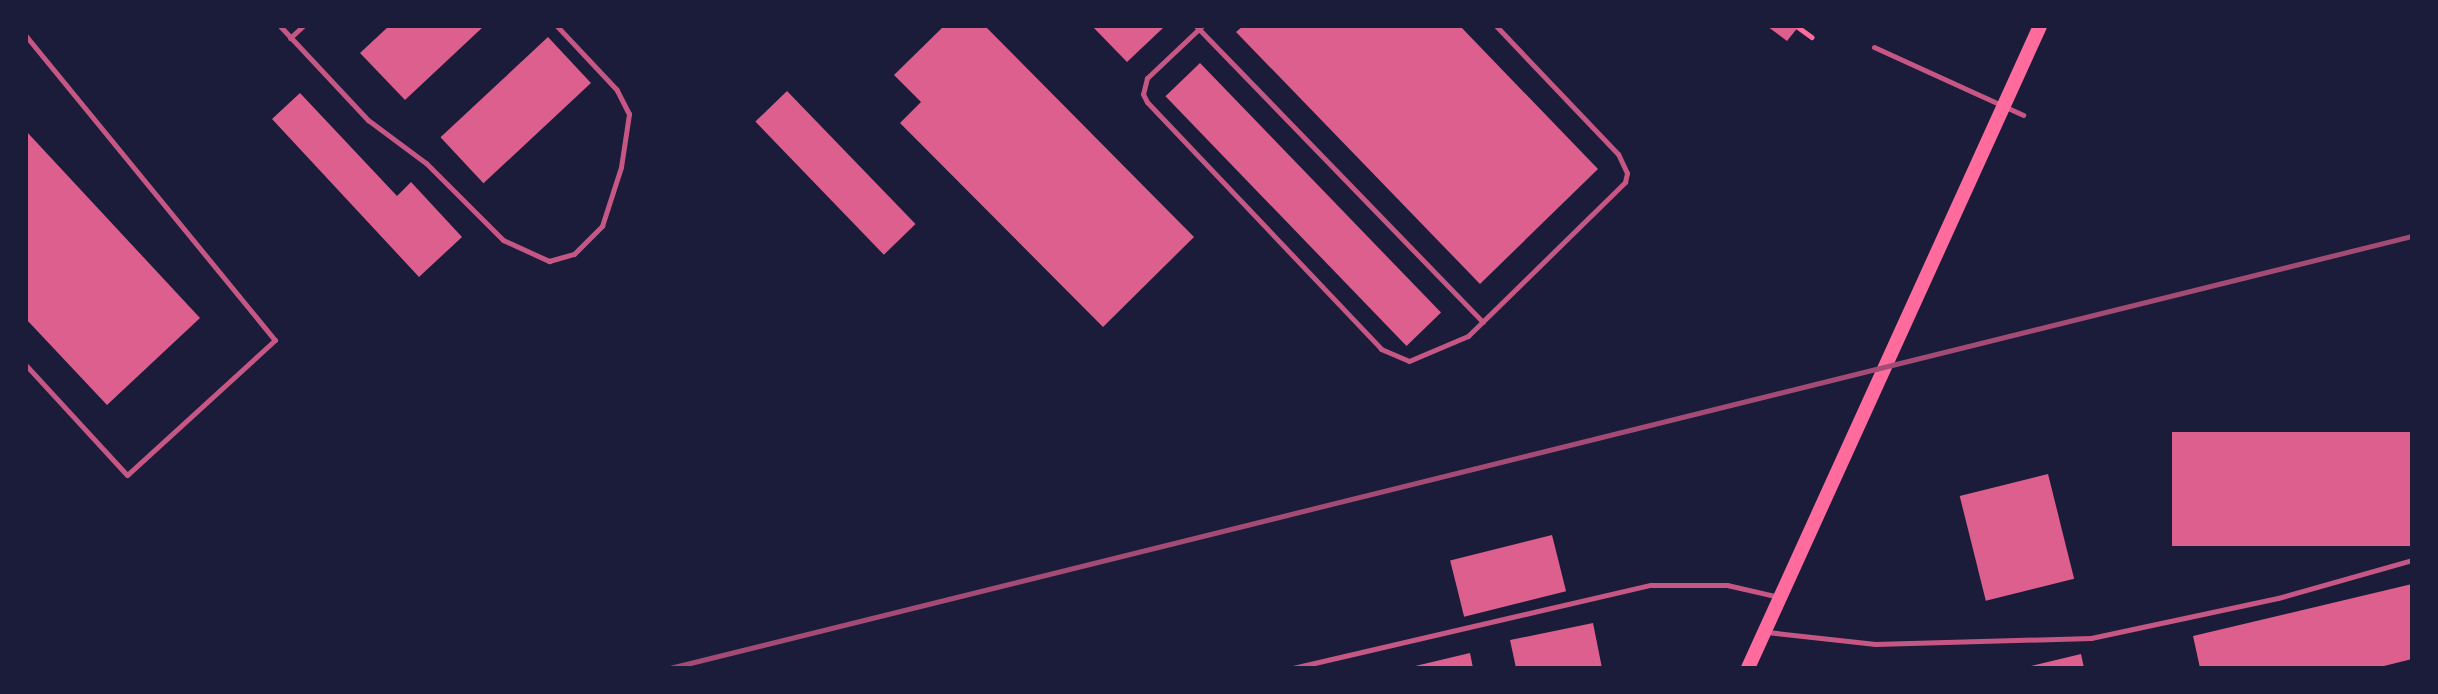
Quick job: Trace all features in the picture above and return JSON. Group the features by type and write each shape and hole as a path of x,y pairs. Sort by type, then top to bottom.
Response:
{"main road":[{"path":"1748,668 1890,364 2040,26"}],"lane":[{"path":"279,26 368,120 426,163 503,240 549,261 574,254 602,226 621,167 629,114 617,90 557,26"},
{"path":"290,38 303,26"},
{"path":"1483,322 1199,27 1147,78 1143,94 1146,102 1381,349 1399,360 1419,359 1468,336 1483,322 1619,191 1627,173 1618,154 1496,26"},
{"path":"26,36 275,340 127,474 26,365"},
{"path":"1874,47 2023,115"},
{"path":"1764,632 1875,644 2091,638 2278,598 2412,561"},
{"path":"1293,668 1651,586 1727,585 1779,597"}],"path":[{"path":"1798,27 1812,37"}],"building":[{"path":"389,26 484,26 405,100 360,53"},
{"path":"944,26 985,26 1194,237 1103,327 900,123 921,102 894,75"},
{"path":"1092,26 1161,26 1163,28 1127,62"},
{"path":"1243,26 1460,26 1598,169 1480,284 1236,32"},
{"path":"1767,26 1799,26 1787,41"},
{"path":"548,37 591,83 483,183 440,137"},
{"path":"1200,63 1441,313 1407,346 1165,96"},
{"path":"787,91 916,224 884,255 755,122"},
{"path":"300,93 397,196 411,182 462,237 419,277 272,119"},
{"path":"26,131 200,318 107,405 26,319"},
{"path":"2172,432 2412,432 2412,546 2172,546"},
{"path":"2048,474 2074,579 1986,601 1960,496"},
{"path":"1552,535 1566,591 1464,617 1450,560"},
{"path":"2412,584 2412,659 2376,668 2200,668 2193,636"},
{"path":"1593,623 1602,668 1516,668 1510,640"},
{"path":"1470,653 1473,668 1411,668 1411,667"},
{"path":"2081,654 2084,668 2027,668 2027,667"}],"railway":[{"path":"670,668 2412,236"}]}
